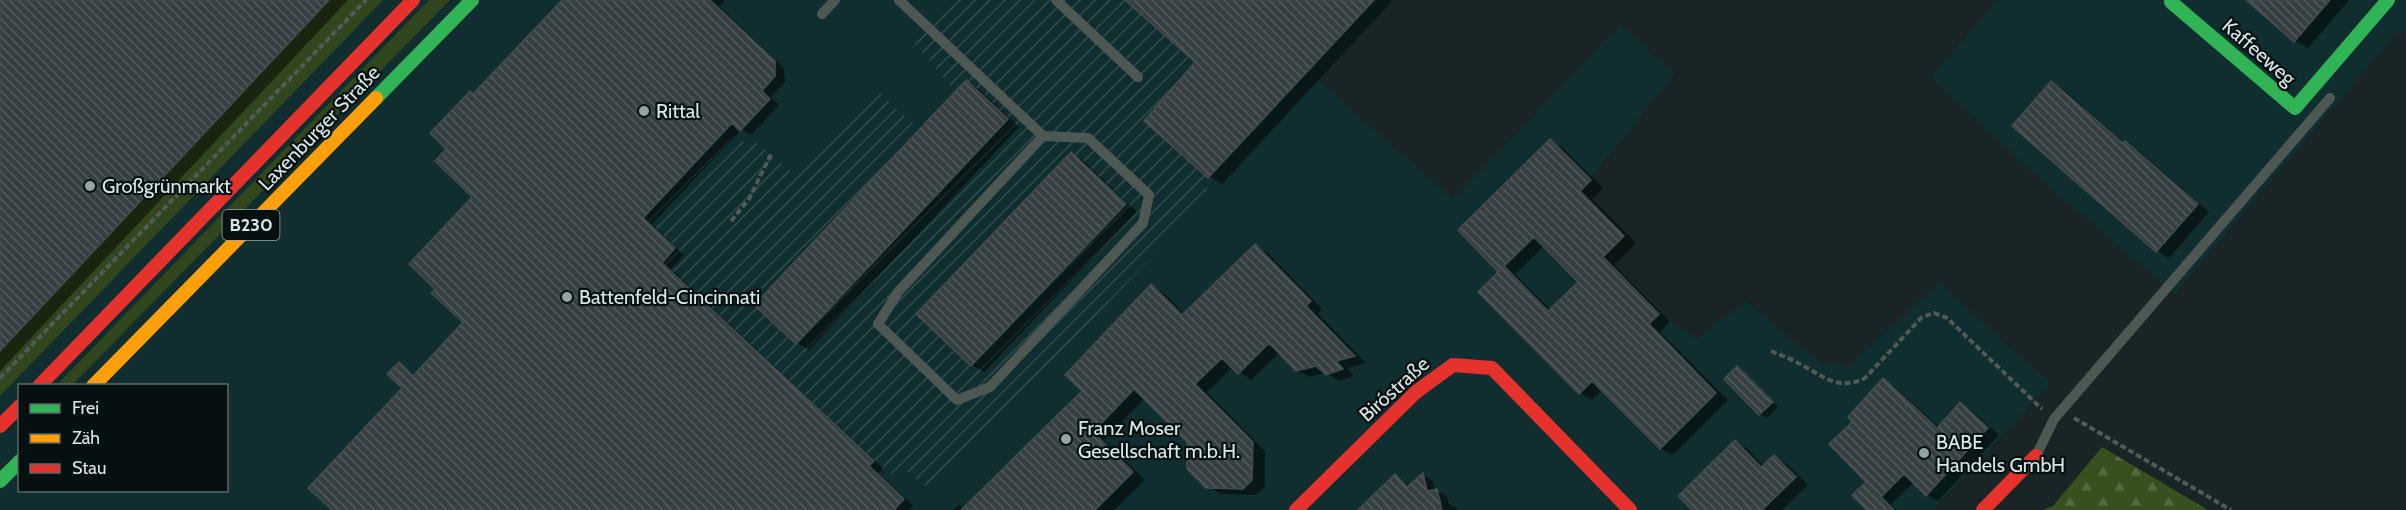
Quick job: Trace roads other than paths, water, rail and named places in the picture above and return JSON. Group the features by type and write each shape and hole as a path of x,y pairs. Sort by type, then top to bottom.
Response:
{"main road":[{"name":"Laxenburger Straße","path":"41,384 413,0"},
{"name":"Laxenburger Straße","path":"95,384 472,0"},
{"name":"Kaffeeweg","path":"2171,2 2295,108 2388,0"},
{"name":"Biróstraße","path":"1296,510 1416,392 1453,364 1492,368 1630,510"},
{"path":"0,426 18,408"},
{"path":"1983,510 2036,456"},
{"path":"0,481 18,463"}],"lane":[{"path":"822,14 835,0"},
{"path":"900,0 1043,135 1088,138 1149,195 1143,223 990,387 957,400 878,324 898,292 1043,135"},
{"path":"1056,0 1138,77"},
{"path":"2036,456 2054,419 2330,98"},
{"path":"2295,108 2310,123"}],"place":[{"name":"Rittal","path":"644,111"},
{"name":"Großgrünmarkt","path":"90,186"},
{"name":"Battenfeld-Cincinnati","path":"567,297"},
{"name":"Franz Moser Gesellschaft m.b.H.","path":"1066,439"},
{"name":"BABE Handels GmbH","path":"1924,453"}]}
